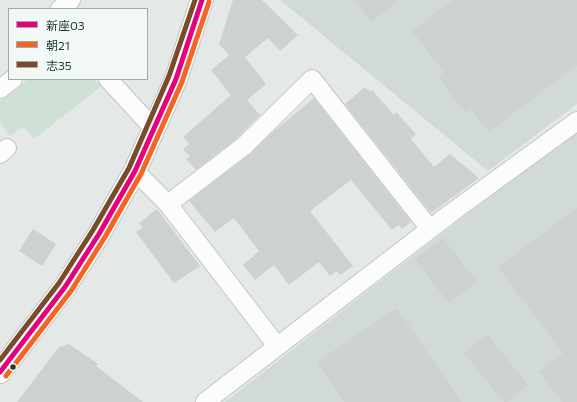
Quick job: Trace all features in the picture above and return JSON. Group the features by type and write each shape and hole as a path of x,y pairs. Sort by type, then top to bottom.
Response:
{"street":[{"path":"61,8 71,0"},
{"path":"0,372 65,286 99,234 135,171 176,79 202,0"},
{"path":"168,204 244,146 312,79 430,229"},
{"path":"0,89 12,80"},
{"path":"109,80 154,129"},
{"path":"205,402 430,229 577,121"},
{"path":"135,171 168,204 277,346"}],"shaded area":[{"path":"280,0 577,0 577,104 488,171"},
{"path":"577,130 577,402 225,402 503,186"}],"green space":[{"path":"27,80 96,80 101,87 34,139 23,127 10,136 0,123 0,101"}],"building":[{"path":"233,0 262,0 298,35 280,51 268,38 245,57 266,84 247,100 260,115 237,138 196,170 186,159 190,156 183,149 189,144 183,137 231,95 211,70 229,55 219,44"},
{"path":"354,0 399,0 371,22"},
{"path":"453,0 577,0 577,65 489,132 470,108 465,112 438,77 444,72 412,31"},
{"path":"365,87 370,92 372,90 394,115 396,112 416,134 411,139 434,167 450,154 479,178 431,213 345,104"},
{"path":"314,98 411,222 402,229 399,225 392,230 351,180 310,211 353,266 340,275 337,271 330,276 319,262 289,285 274,265 255,280 243,265 259,251 234,218 215,232 189,201 250,154 274,131"},
{"path":"577,208 577,402 562,402 539,372 563,353 498,267"},
{"path":"157,209 200,266 174,283 136,232 143,228 139,223"},
{"path":"33,229 56,244 42,266 19,251"},
{"path":"443,238 477,282 449,303 415,260"},
{"path":"397,308 461,402 344,402 317,362"},
{"path":"487,334 528,385 507,402 504,402 464,353"},
{"path":"69,344 98,364 96,366 143,402 17,402 59,347"}],"transit line":[{"name":"志35","path":"0,360 59,283 93,230 129,168 169,76 195,0"},
{"name":"新座03","path":"0,372 65,287 99,234 135,171 176,79 202,0"},
{"name":"朝21","path":"6,376 71,291 105,237 141,174 182,82 209,2"}]}
